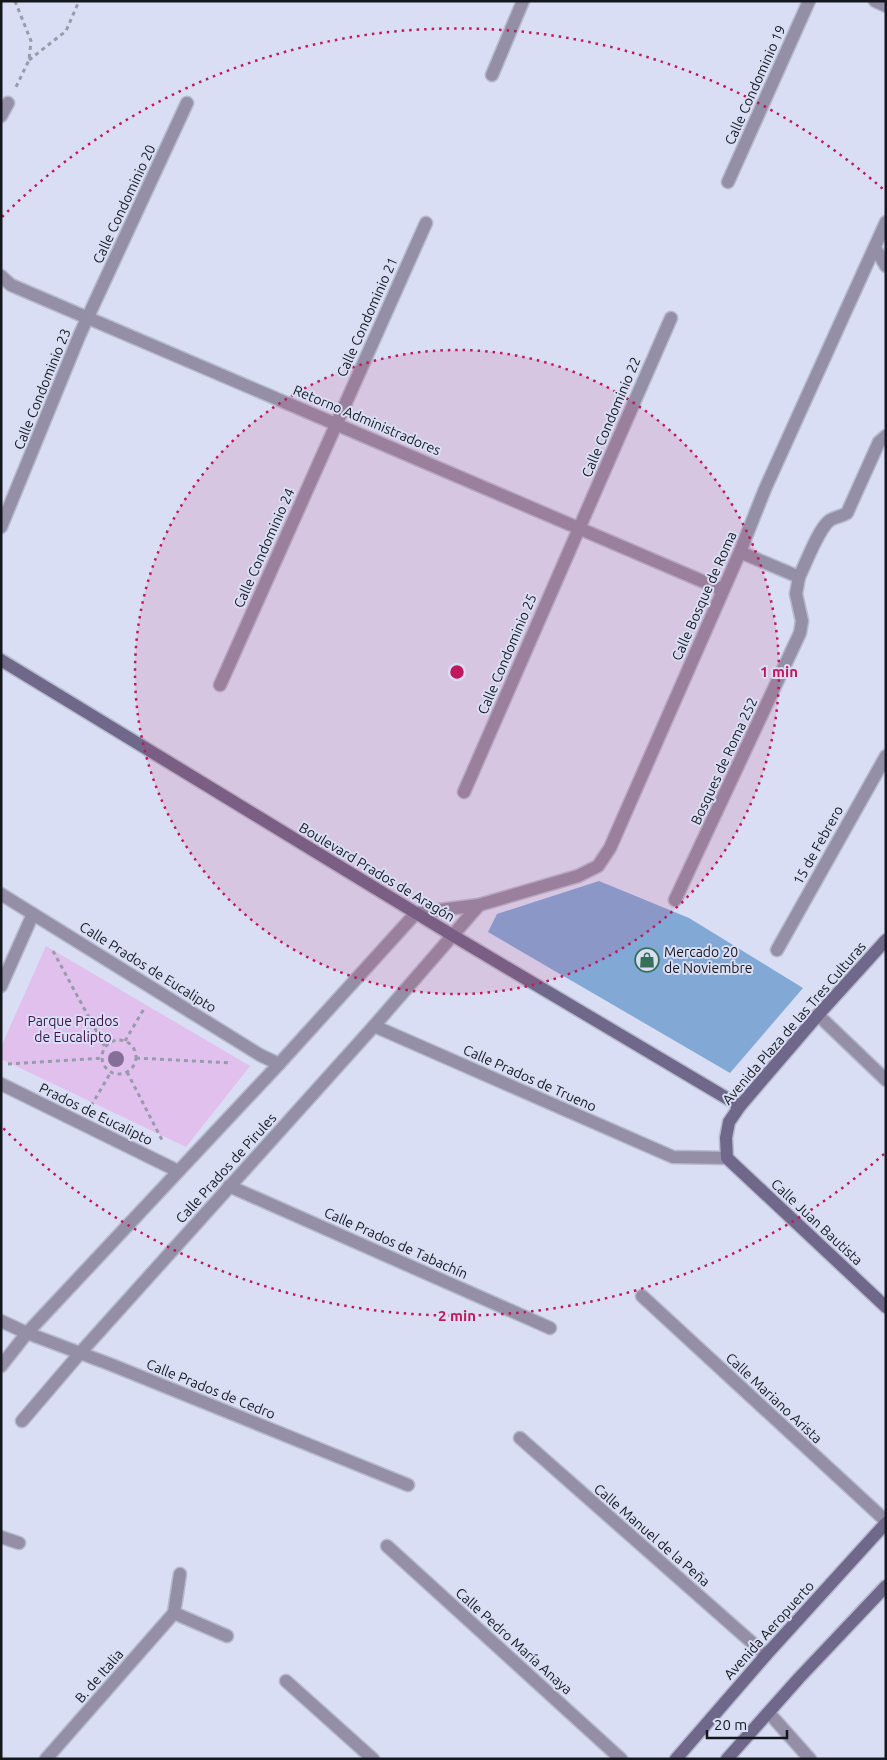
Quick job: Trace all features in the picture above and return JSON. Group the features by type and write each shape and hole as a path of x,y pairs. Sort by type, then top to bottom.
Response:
{"street":[{"path":"492,75 523,1"},
{"name":"Calle Condominio 19","path":"728,182 809,1"},
{"path":"875,1 886,6"},
{"path":"1,116 8,103"},
{"name":"Calle Condominio 20","path":"87,317 187,103"},
{"name":"Calle Bosque de Roma","path":"416,913 479,905 578,876 598,866 610,848 740,552 765,489 886,222"},
{"name":"Calle Condominio 21","path":"336,423 426,223"},
{"path":"875,248 886,266"},
{"name":"Retorno Administradores","path":"1,276 12,285 723,590"},
{"name":"Calle Condominio 23","path":"1,528 87,317"},
{"name":"Calle Condominio 22","path":"580,529 670,318"},
{"name":"Calle Condominio 24","path":"220,685 336,423"},
{"name":"Bosques de Roma 252","path":"675,900 800,633 802,621 796,594 799,577 823,528 830,520 840,518 847,513 879,442 886,436"},
{"name":"Calle Condominio 25","path":"464,792 569,549 580,529"},
{"path":"740,552 799,577"},
{"name":"Boulevard Prados de Aragón","path":"1,660 452,935 740,1106"},
{"name":"15 de Febrero","path":"777,950 885,758"},
{"name":"Calle Prados de Eucalipto","path":"1,894 260,1055 279,1064"},
{"path":"452,935 479,905"},
{"path":"1,1366 28,1333 279,1064 416,913"},
{"path":"1,986 33,914"},
{"name":"Calle Prados de Pirules","path":"22,1421 81,1352 374,1026 452,935"},
{"name":"Avenida Plaza de las Tres Culturas","path":"727,1158 726,1138 729,1122 740,1106 818,1015 886,940"},
{"path":"818,1015 886,1080"},
{"name":"Calle Prados de Trueno","path":"374,1026 673,1157 727,1158"},
{"name":"Prados de Eucalipto","path":"1,1084 178,1171"},
{"name":"Calle Juan Bautista","path":"727,1158 886,1308"},
{"name":"Calle Prados de Tabachín","path":"230,1186 550,1328"},
{"name":"Calle Mariano Arista","path":"642,1296 886,1522"},
{"name":"Calle Prados de Cedro","path":"1,1321 408,1485"},
{"name":"Calle Manuel de la Peña","path":"520,1438 766,1655"},
{"name":"Avenida Aeropuerto","path":"676,1759 766,1655 886,1522"},
{"path":"1,1537 19,1543"},
{"name":"Calle Pedro María Anaya","path":"387,1546 621,1759"},
{"path":"180,1574 174,1613 227,1636"},
{"path":"727,1759 799,1678 884,1593"},
{"name":"B. de Italia","path":"46,1759 174,1613"},
{"path":"286,1681 373,1759"},
{"path":"769,1713 810,1759"}],"path":[{"path":"8,103 28,60 31,42 15,1"},
{"path":"28,60 66,31 79,1"},
{"path":"51,947 105,1047"},
{"path":"125,1041 155,989"},
{"path":"114,1040 125,1041 133,1048 136,1058 127,1072 111,1072 103,1063 102,1058 105,1047 114,1040"},
{"path":"1,1064 102,1058"},
{"path":"136,1058 238,1063"},
{"path":"82,1124 111,1072"},
{"path":"127,1072 178,1171"}],"green space":[{"name":"Parque Prados de Eucalipto","path":"46,946 250,1066 186,1147 1,1059 1,1047"}],"building":[{"name":"Mercado 20 de Noviembre","path":"599,881 689,918 803,988 730,1073 488,932 497,914"}],"place":[{"name":"Mercado 20 de Noviembre","path":"647,960"}]}
